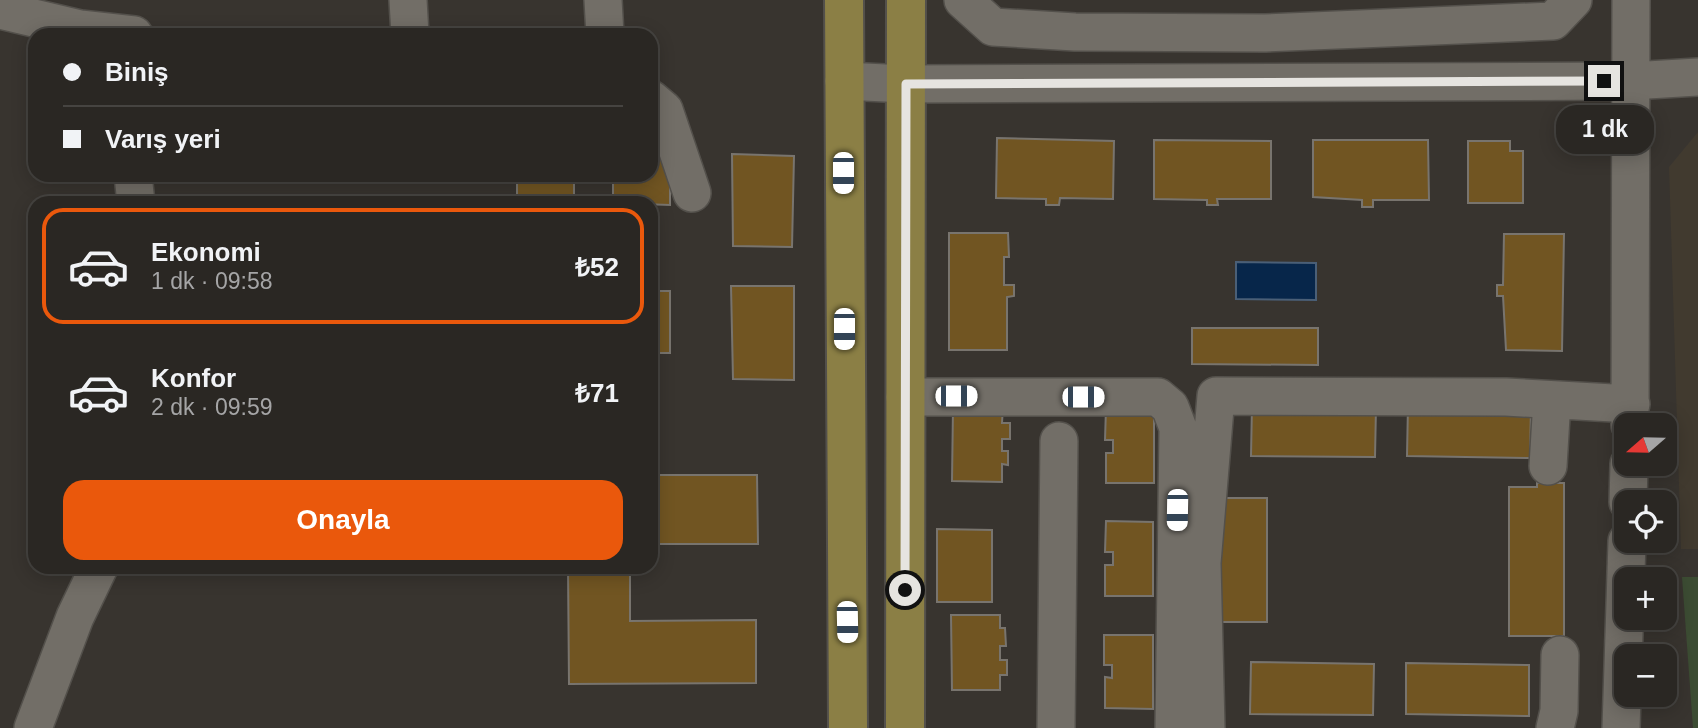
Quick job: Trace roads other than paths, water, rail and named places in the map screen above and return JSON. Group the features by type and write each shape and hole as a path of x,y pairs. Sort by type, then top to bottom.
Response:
{"main road":[{"path":"844,0 848,728"},
{"path":"905,728 906,0"}],"street":[{"path":"408,0 410,28"},
{"path":"603,0 605,28"},
{"path":"963,0 993,27 1074,32 1251,33 1553,21 1573,0"},
{"path":"1631,0 1631,413"},
{"path":"0,10 76,28"},
{"path":"844,81 906,84 1632,81 1698,77"},
{"path":"658,105 664,110 692,193"},
{"path":"1206,728 1202,563 1216,396 1552,400 1620,413"},
{"path":"905,397 1158,397 1170,407 1178,428 1174,728"},
{"path":"1548,466 1552,400"},
{"path":"1056,728 1059,442"},
{"path":"1621,728 1627,553"},
{"path":"33,728 75,617 96,574"},
{"path":"1555,728 1559,711 1560,655"}],"water":[{"path":"1236,262 1316,263 1316,300 1236,299"}]}
